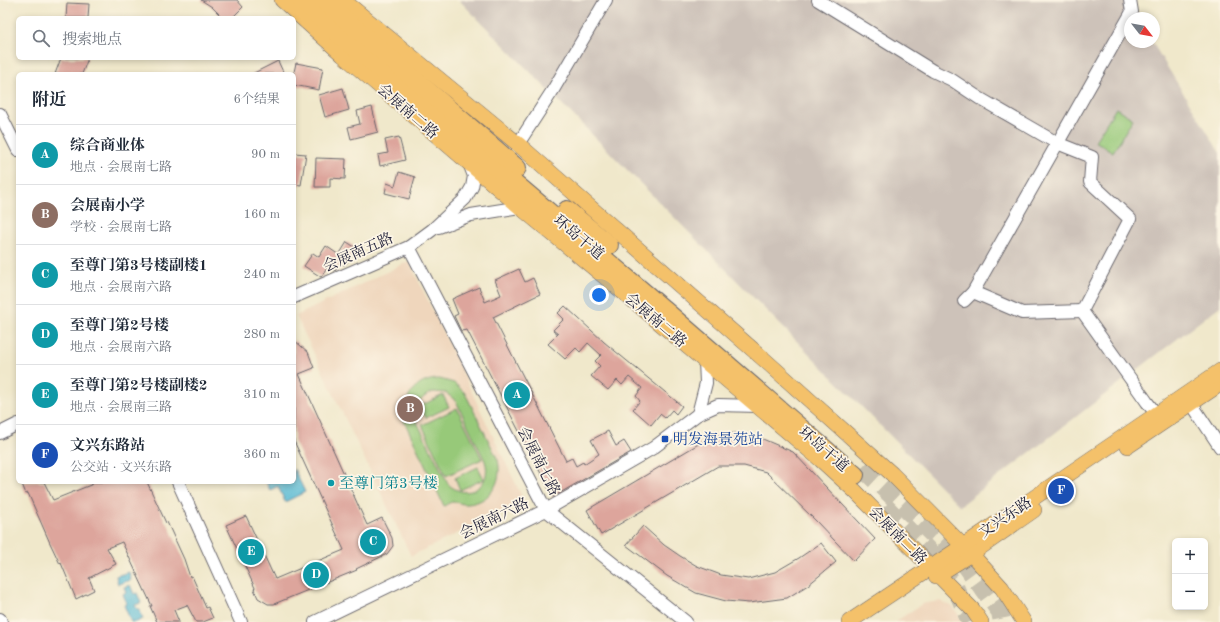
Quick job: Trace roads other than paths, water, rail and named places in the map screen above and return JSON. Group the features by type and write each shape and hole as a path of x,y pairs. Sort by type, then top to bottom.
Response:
{"highway":[{"name":"环岛干道","path":"301,0 342,37 858,472 686,312 476,131 429,93 323,0"}],"main road":[{"name":"会展南二路","path":"282,0 343,55 520,207 822,460 855,491 973,610 981,622"},
{"path":"343,0 518,144 892,474 1002,588 1024,622"},
{"name":"文兴东路","path":"849,622 1061,491 1188,399 1220,371"},
{"name":"文兴东路","path":"967,550 1156,414 1220,384"},
{"name":"文兴东路","path":"866,622 933,571"}],"street":[{"path":"518,144 553,90 606,0"},
{"path":"818,0 933,71 952,80 979,98 1057,143 1092,157 1090,182 1130,219 1082,311"},
{"path":"964,301 973,292 1132,12 1130,0"},
{"path":"0,114 16,146"},
{"path":"432,230 465,199 472,187 474,176 469,163"},
{"path":"432,230 471,215 520,207"},
{"name":"会展南五路","path":"296,296 409,247 432,230"},
{"name":"会展南七路","path":"409,247 546,510 686,622"},
{"path":"973,292 1022,313 1082,311"},
{"path":"1082,311 1156,414"},
{"path":"698,414 706,383 705,361"},
{"path":"1188,399 1220,447"},
{"name":"会展南六路","path":"315,622 546,510 653,448 698,414 718,405 758,406"},
{"path":"0,433 16,425"},
{"path":"179,484 241,622"}],"water":[{"path":"296,473 305,492 285,502 278,486 270,490 267,484 296,484"},
{"path":"129,572 131,580 118,584 116,576"},
{"path":"130,585 134,594 137,593 141,603 135,605 137,609 139,609 143,619 136,622 131,622 124,605 127,604 123,594 126,592 124,587"}],"tunnel":[{"path":"862,468 966,566 1000,612 1002,622"},
{"path":"885,506 929,551 954,584 970,622"}],"place":[{"name":"综合商业体","path":"517,395"},
{"name":"会展南小学","path":"410,409"},
{"name":"明发海景苑站","path":"665,439"},
{"name":"至尊门第3号楼","path":"331,483"},
{"name":"文兴东路站","path":"1061,491"},
{"name":"至尊门第3号楼副楼1","path":"373,542"},
{"name":"至尊门第2号楼副楼2","path":"251,552"},
{"name":"至尊门第2号楼","path":"316,575"}]}
